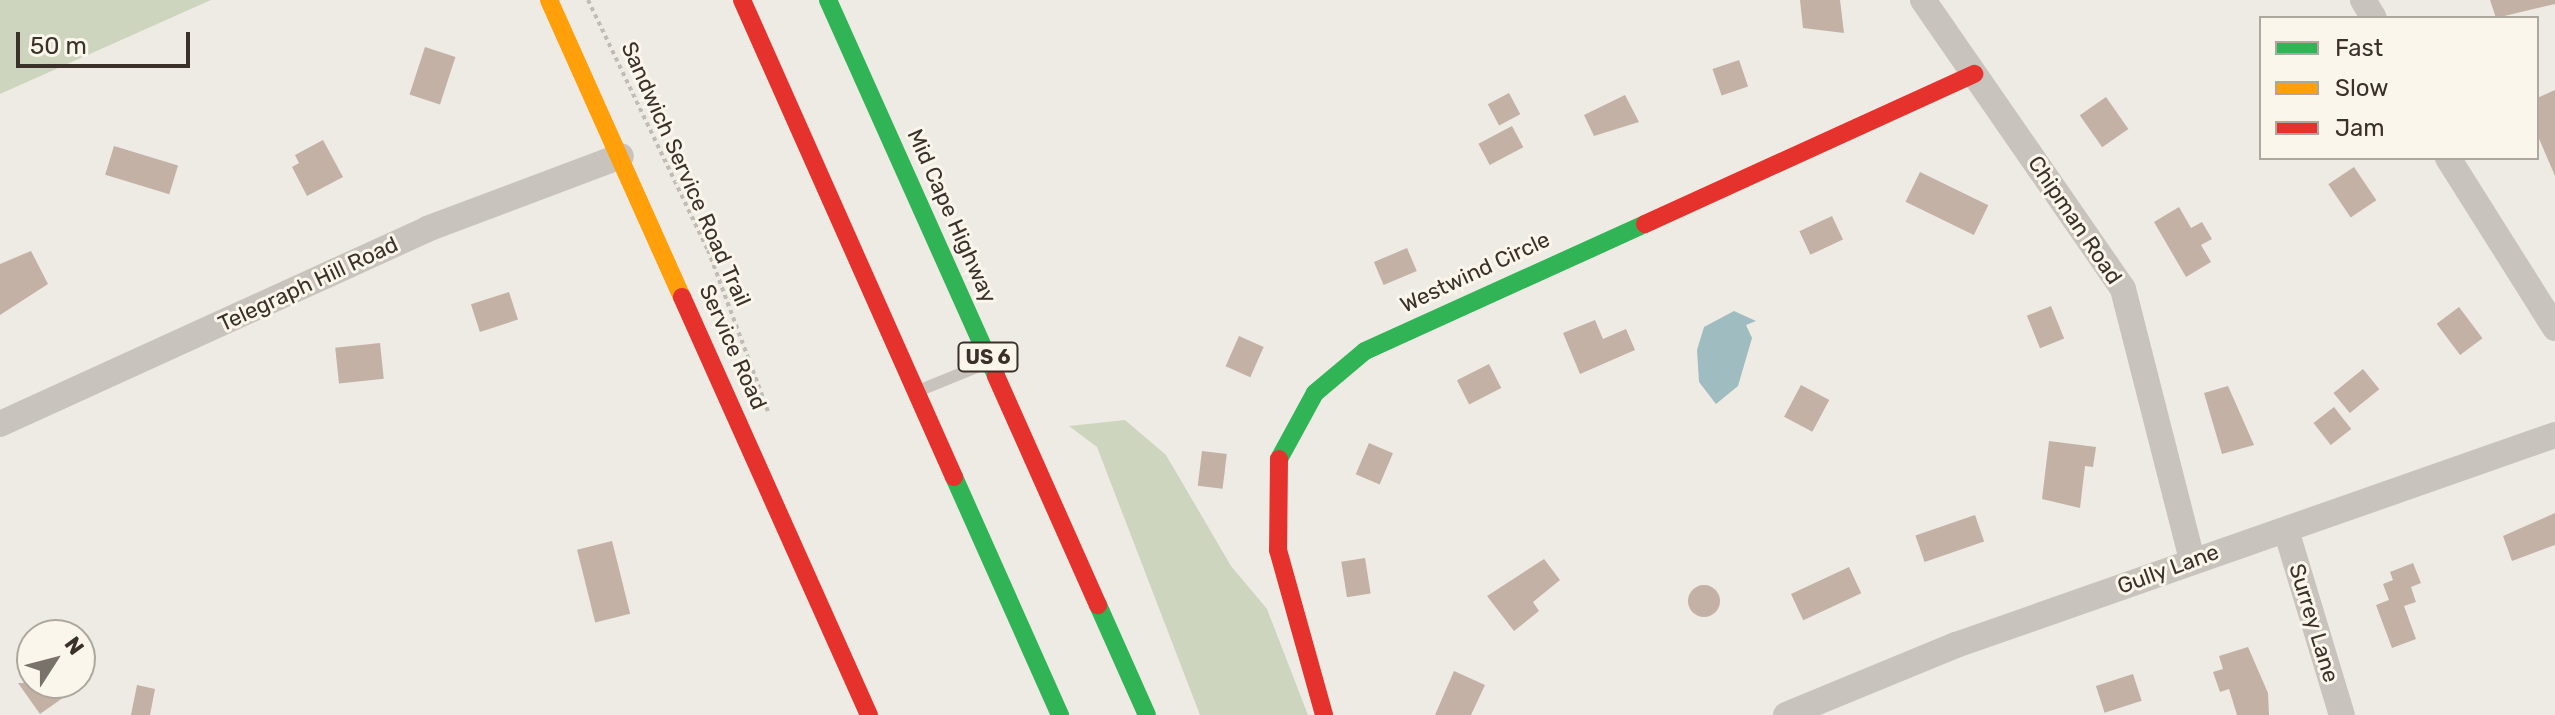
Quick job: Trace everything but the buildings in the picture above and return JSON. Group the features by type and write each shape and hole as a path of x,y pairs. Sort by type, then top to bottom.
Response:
{"main road":[{"name":"Service Road","path":"549,0 869,715"},
{"path":"742,0 1060,715"},
{"name":"Mid Cape Highway","path":"828,0 1147,715"},
{"name":"Westwind Circle","path":"1324,715 1278,550 1274,468 1315,393 1365,351 1974,74"}],"street":[{"name":"Chipman Road","path":"1923,0 2123,289 2192,559"},
{"name":"Telegraph Hill Road","path":"0,424 427,229 621,156"},
{"path":"2449,160 2555,328"},
{"name":"Gully Lane","path":"1786,715 2192,559 2286,530 2555,435"},
{"name":"Surrey Lane","path":"2286,530 2342,715"}],"lane":[{"path":"880,75 920,202"},
{"path":"917,392 990,362"}],"path":[{"name":"Sandwich Service Road Trail","path":"588,0 708,250 773,425"}],"green space":[{"path":"0,0 211,0 0,94"},
{"path":"1125,420 1166,455 1231,566 1267,609 1308,715 1200,715 1097,447 1069,426"}],"water":[{"path":"1734,311 1756,321 1746,325 1752,338 1738,386 1716,404 1699,382 1697,350 1704,327"}],"traffic: fast":[{"path":"828,0 996,376"},
{"path":"1279,459 1315,393 1365,351 1645,224"},
{"path":"954,477 1060,715"},
{"path":"1098,605 1147,715"}],"traffic: slow":[{"path":"549,0 682,297"}],"traffic: jam":[{"path":"742,0 954,477"},
{"path":"1645,224 1974,74"},
{"path":"682,297 869,715"},
{"path":"996,376 1098,605"},
{"path":"1279,459 1278,550 1324,715"}]}
